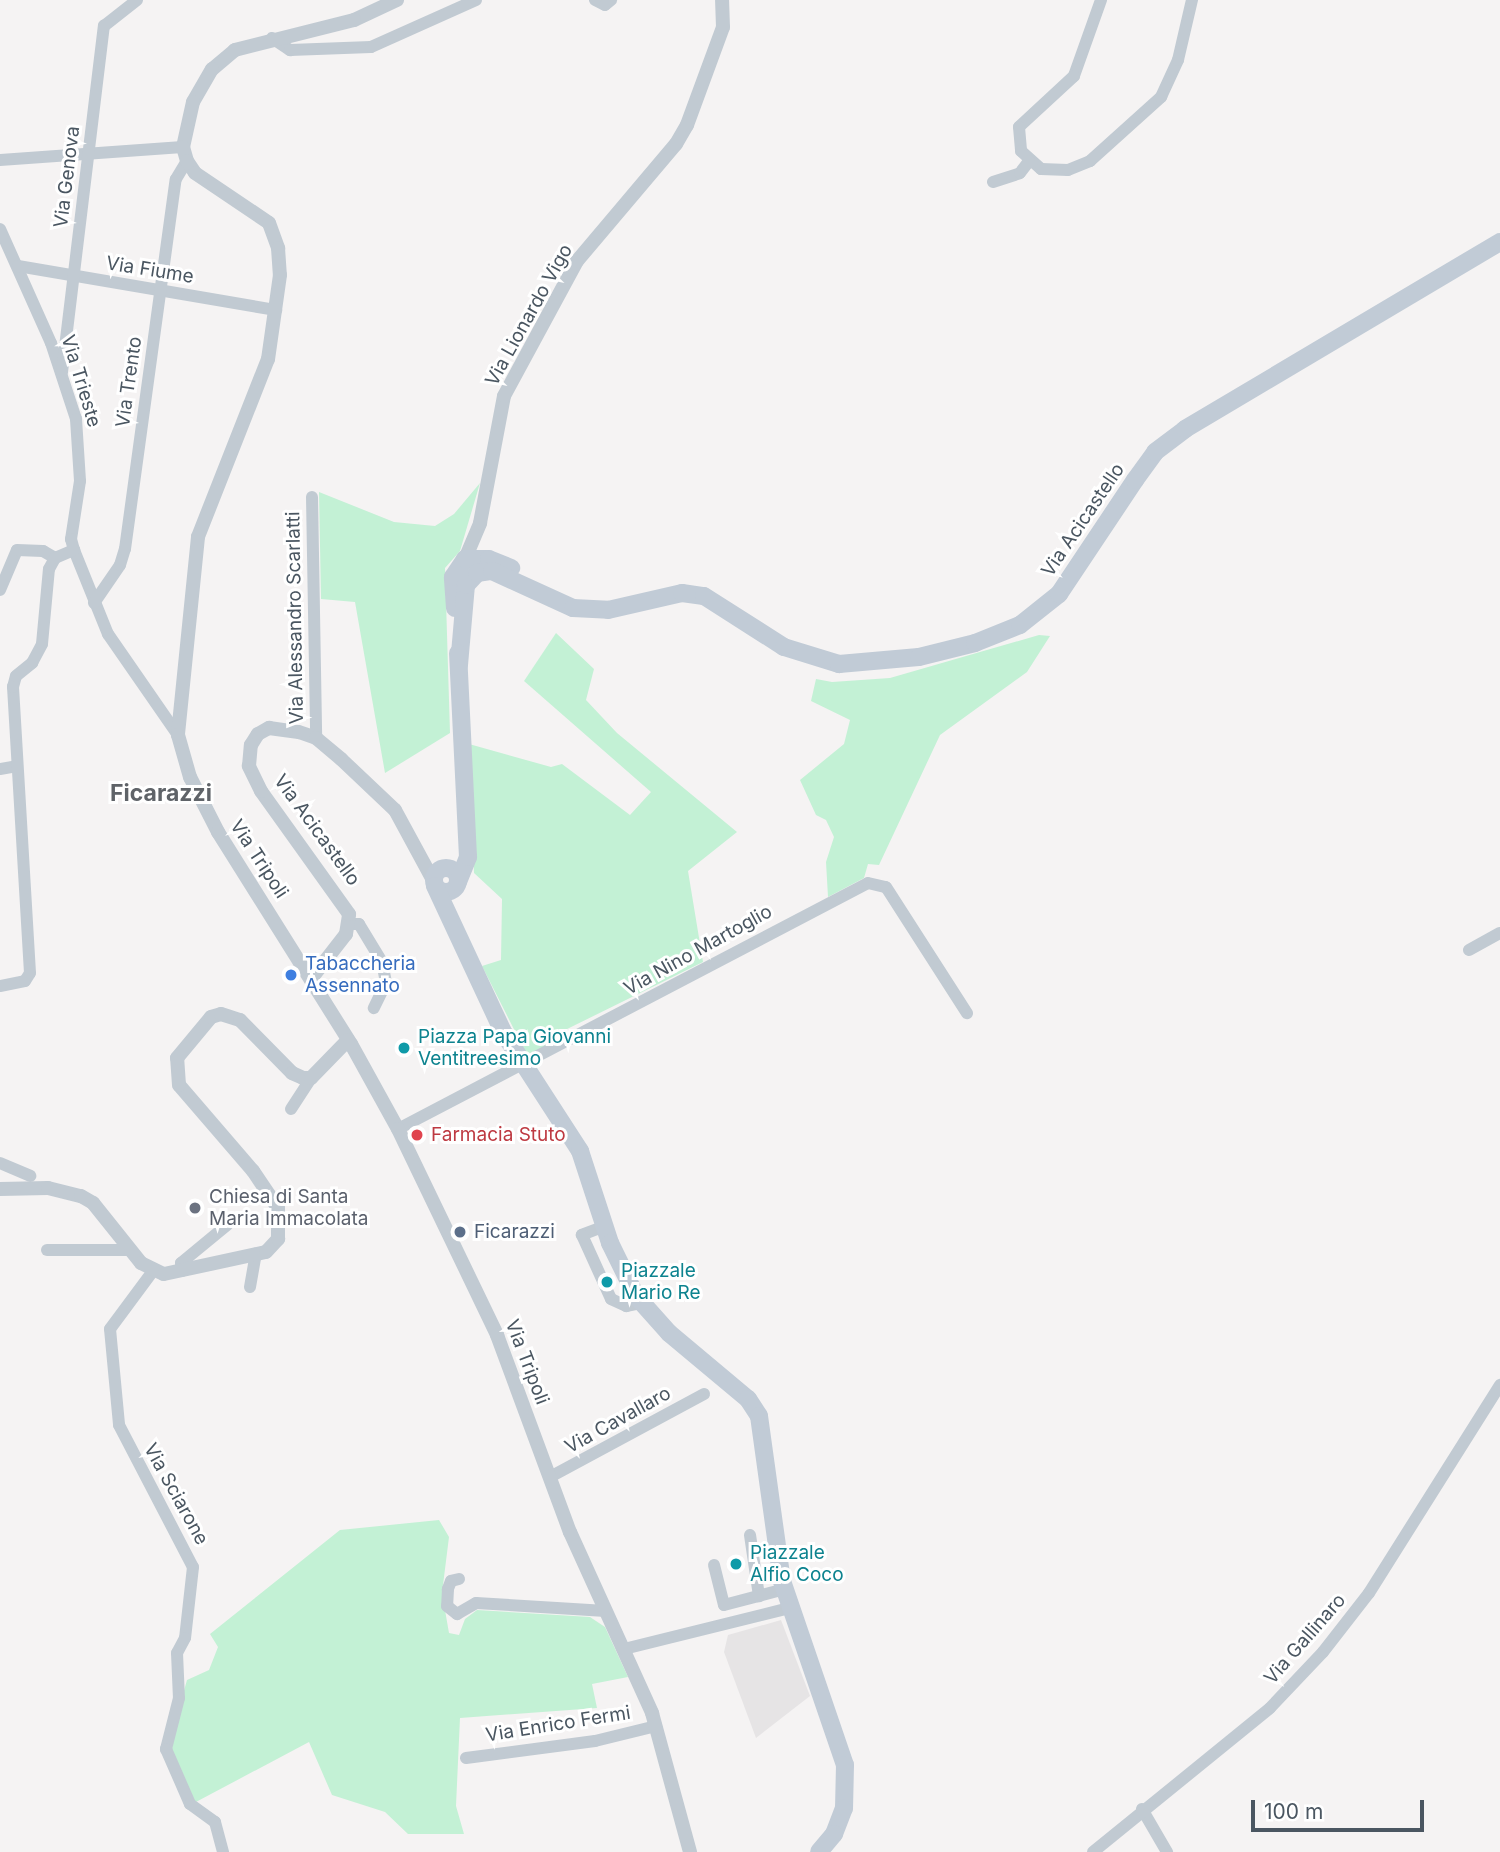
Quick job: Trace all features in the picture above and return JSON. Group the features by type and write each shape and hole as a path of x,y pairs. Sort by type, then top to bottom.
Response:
{"main road":[{"name":"Via Acicastello","path":"545,597 573,608 608,610 696,594 713,599 785,647 839,664 883,662 953,650 1020,625 1059,594 1135,480 1175,437 1500,242"},
{"path":"545,597 511,568 472,558 453,578 467,865 446,881 449,901 457,932 503,1032 580,1151 605,1226 642,1303 669,1333 748,1399 759,1416 785,1589 845,1765 845,1808 834,1834 819,1852"},
{"path":"459,665 464,591 477,573 501,573 545,597"}],"street":[{"name":"Via Genova","path":"61,376 104,26 137,0"},
{"path":"0,160 89,152 185,154 192,102 207,75 235,50 272,38 354,20 397,0"},
{"path":"272,38 289,50 371,47 476,0"},
{"path":"596,0 605,5 611,0"},
{"name":"Via Lionardo Vigo","path":"472,558 504,396 577,261 676,144 687,125 723,27 722,0"},
{"path":"1101,0 1074,76 1019,127 1021,151 1029,161 1054,171 1080,166 1115,142 1161,97 1178,60 1192,0"},
{"name":"Via Trento","path":"94,603 120,565 125,549 176,179 185,154"},
{"name":"Via Tripoli","path":"185,154 195,173 264,217 274,231 280,275 268,359 198,537 178,735 190,777 218,832 348,1040 398,1129 497,1335 550,1477 656,1726 690,1852"},
{"path":"993,182 1020,173 1029,161"},
{"name":"Via Trieste","path":"0,229 18,266 76,419 80,453 71,539 74,550 108,634 178,735"},
{"name":"Via Fiume","path":"18,266 276,310"},
{"name":"Via Alessandro Scarlatti","path":"312,497 316,738"},
{"path":"0,590 17,550 43,551 55,558"},
{"path":"5,986 25,981 30,973 13,687 42,644 49,569 55,558 74,550"},
{"path":"462,642 459,586 472,558"},
{"name":"Via Acicastello","path":"316,738 269,728 251,745 249,766 261,791 346,907 349,924"},
{"path":"316,738 395,810 446,881"},
{"path":"0,769 17,766"},
{"name":"Via Nino Martoglio","path":"398,1129 868,883 886,887 967,1013"},
{"path":"311,979 340,945 349,924 359,924 382,961 386,983 374,1008"},
{"path":"1469,950 1500,933"},
{"path":"0,1189 48,1188 81,1196 93,1203 129,1250 152,1271 182,1271 274,1248 278,1208 253,1171 179,1085 177,1058 211,1017 230,1015 292,1073 311,1078"},
{"path":"291,1109 311,1078 348,1040"},
{"path":"0,1163 30,1176"},
{"path":"182,1271 181,1263 228,1225"},
{"path":"47,1250 129,1250"},
{"path":"250,1287 256,1254"},
{"name":"Via Sciarone","path":"152,1271 110,1329 119,1425 193,1567 185,1638 177,1653 179,1698 166,1749 190,1804 215,1822 223,1852"},
{"name":"Via Gallinaro","path":"1093,1852 1142,1809 1270,1708 1323,1652 1369,1593 1496,1403 1500,1385"},
{"name":"Via Cavallaro","path":"550,1477 704,1394"},
{"path":"750,1535 759,1596"},
{"path":"714,1565 724,1605 785,1589"},
{"path":"459,1579 452,1581 448,1588 447,1606 457,1614 476,1603 606,1611"},
{"path":"624,1648 790,1608"},
{"name":"Via Enrico Fermi","path":"466,1758 595,1741 656,1726"},
{"path":"1142,1809 1167,1852"}],"shaded area":[{"path":"781,1620 810,1696 756,1738 724,1652 728,1635"}],"green space":[{"path":"480,483 460,551 445,568 450,733 385,773 355,602 321,599 319,492 394,522 435,526 454,514"},
{"path":"556,633 594,669 586,700 617,733 737,832 688,871 703,962 559,1033 562,1040 527,1055 482,966 501,960 502,899 474,873 469,744 551,767 562,764 630,815 651,792 524,681"},
{"path":"1039,635 1050,636 1027,672 940,735 879,865 868,864 864,878 828,897 826,862 834,837 826,820 816,815 800,780 844,744 850,720 811,701 816,679 832,682 890,678"},
{"path":"439,1520 449,1537 442,1593 449,1633 459,1635 465,1619 477,1610 590,1617 605,1627 628,1677 592,1684 597,1708 460,1718 456,1806 464,1834 408,1834 385,1812 332,1795 309,1742 194,1803 169,1743 187,1680 209,1670 218,1647 210,1634 340,1530"}],"place":[{"name":"Tabaccheria Assennato","path":"291,975"},
{"name":"Piazza Papa Giovanni Ventitreesimo","path":"404,1048"},
{"name":"Farmacia Stuto","path":"417,1135"},
{"name":"Chiesa di Santa Maria Immacolata","path":"195,1208"},
{"name":"Ficarazzi","path":"460,1232"},
{"name":"Piazzale Mario Re","path":"607,1282"},
{"name":"Piazzale Alfio Coco","path":"736,1564"}],"district":[{"name":"Ficarazzi","path":"161,793"}]}
